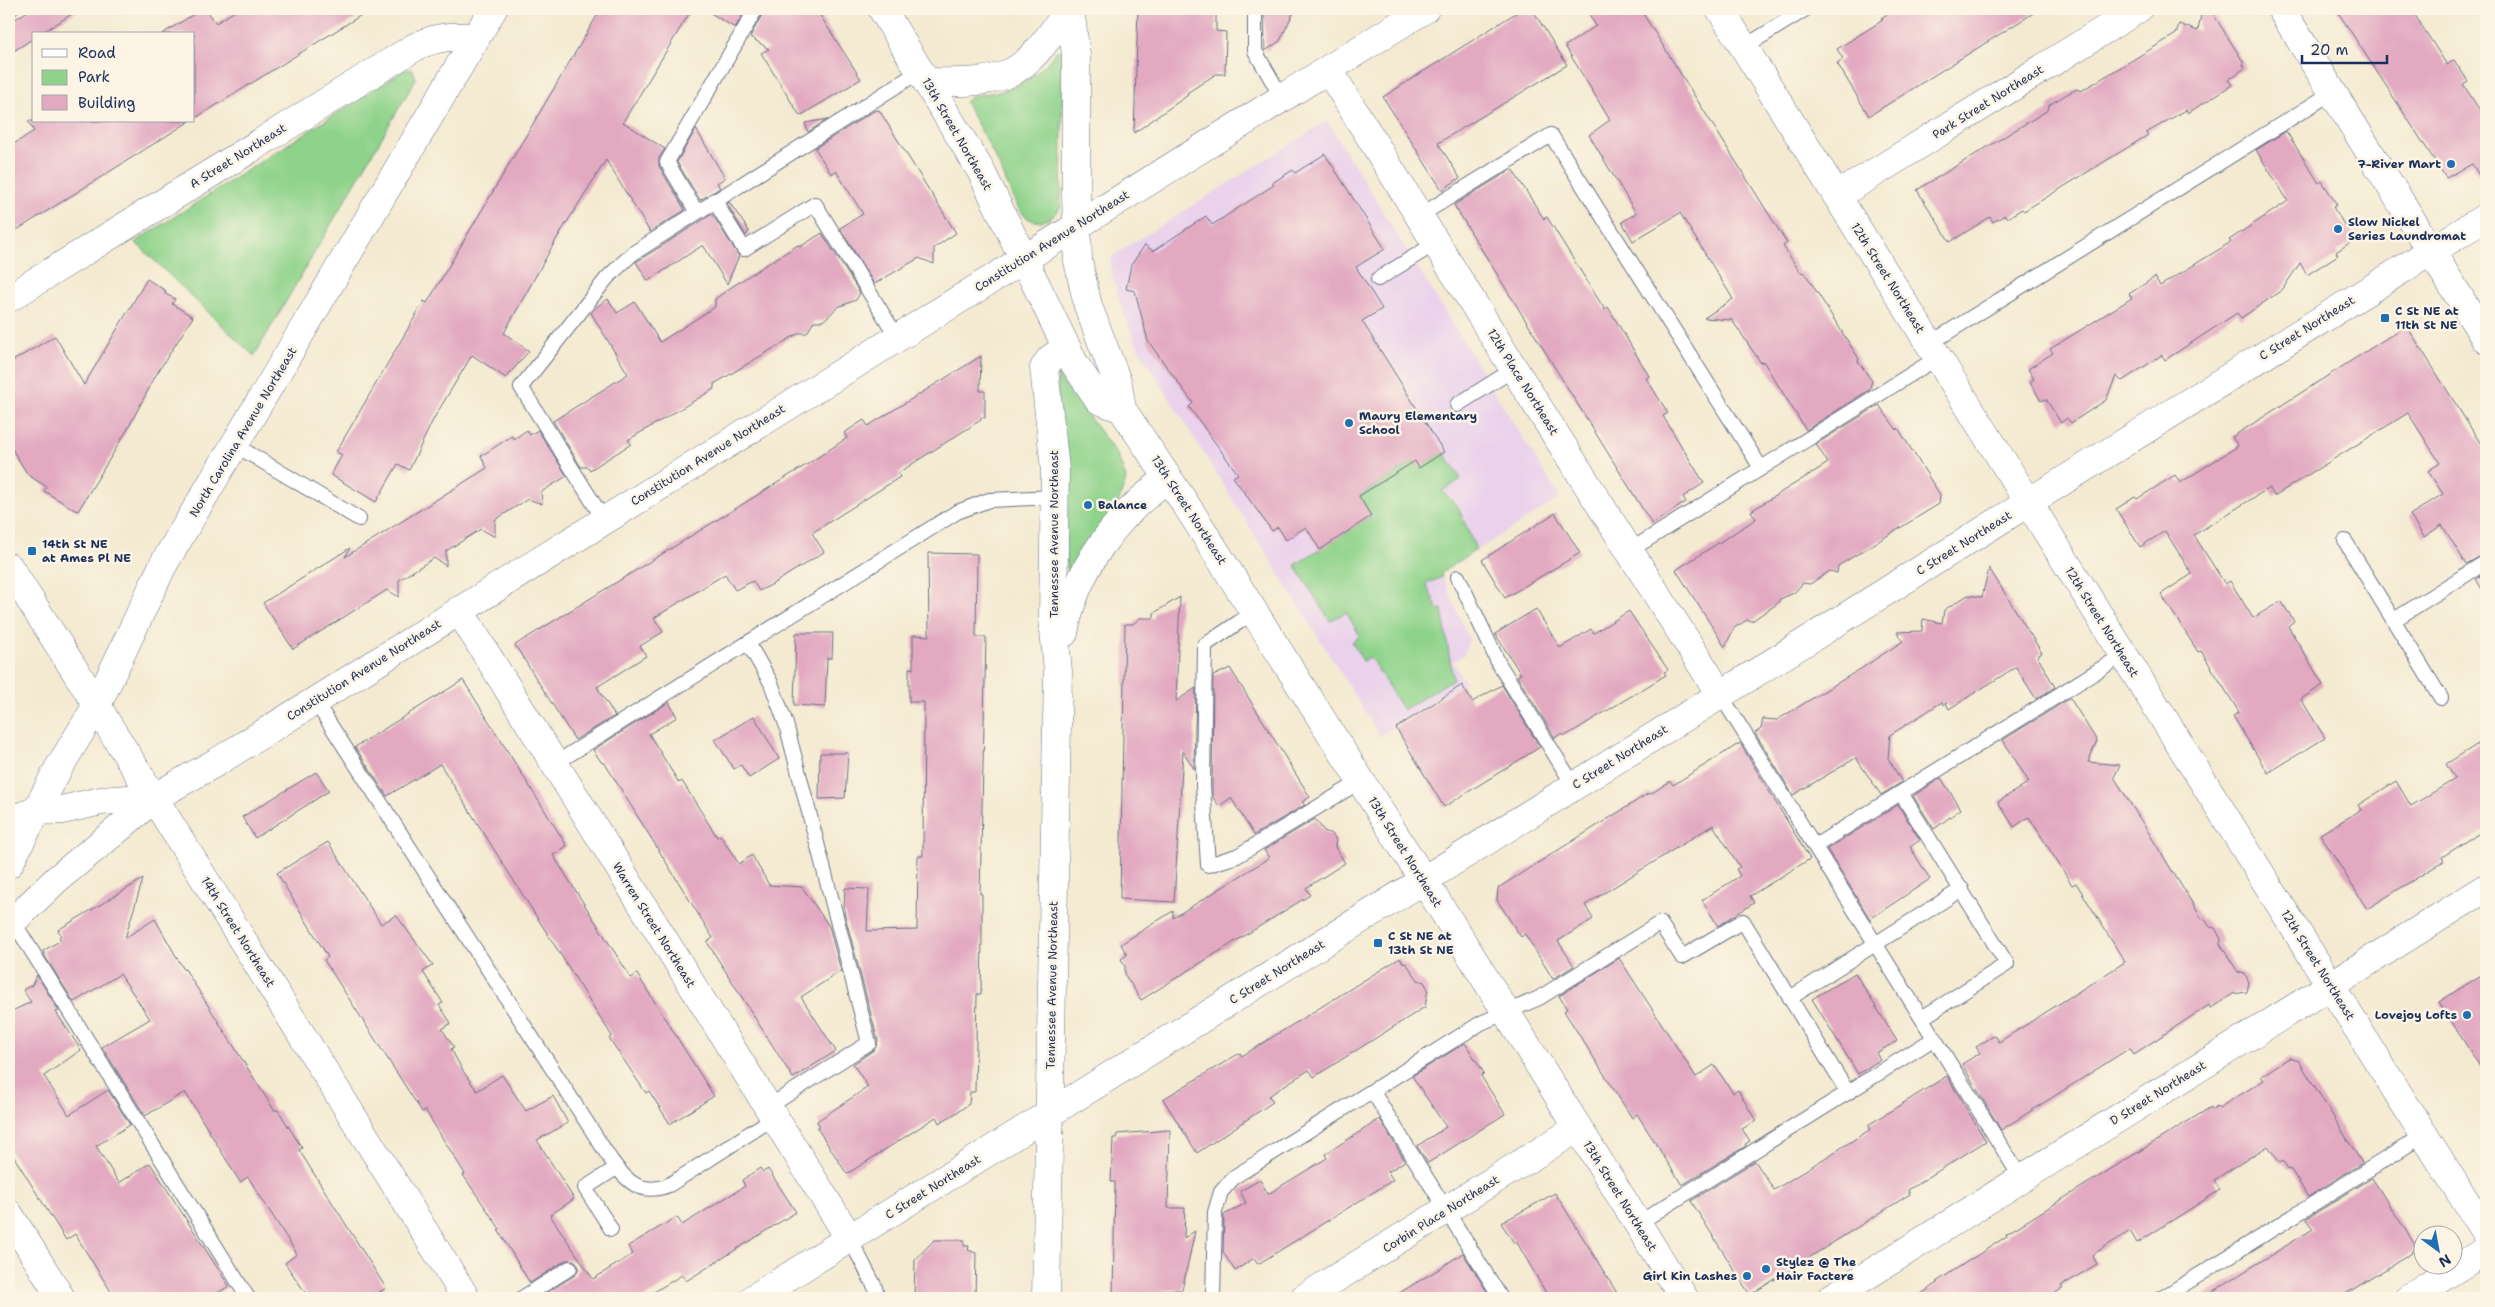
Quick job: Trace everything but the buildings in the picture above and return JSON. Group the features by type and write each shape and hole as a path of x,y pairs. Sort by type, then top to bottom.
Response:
{"street":[{"name":"North Carolina Avenue Northeast","path":"9,864 77,736 98,704 164,566 493,9"},
{"name":"13th Street Northeast","path":"882,9 981,171 1066,348 1099,400 1122,409"},
{"path":"924,76 987,80 1011,74 1038,52 1070,9"},
{"path":"1070,9 1076,55 1077,226"},
{"name":"Constitution Avenue Northeast","path":"11,923 57,879 118,830 155,797 217,762 1425,9"},
{"name":"12th Street Northeast","path":"1720,9 2486,1234"},
{"name":"Park Street Northeast","path":"1837,196 2138,9"},
{"path":"2281,9 2486,340"},
{"name":"A Street Northeast","path":"9,298 415,47 426,41 450,36 476,38"},
{"name":"12th Place Northeast","path":"1328,69 1514,369 1720,694"},
{"name":"C Street Northeast","path":"754,1298 2486,217"},
{"name":"13th Street Northeast","path":"1077,226 1078,261 1084,290 1098,334 1118,384 1122,409 1254,612 1684,1298"},
{"name":"Tennessee Avenue Northeast","path":"1046,1298 1048,1115 1058,671 1053,619 1056,497 1053,437 1044,368 1050,359 1066,348"},
{"name":"Tennessee Avenue Northeast","path":"1058,671 1068,613 1080,582 1106,540 1131,507 1168,478"},
{"name":"14th Street Northeast","path":"13,584 98,704 107,723 155,797 466,1298"},
{"name":"Warren Street Northeast","path":"459,610 850,1239"},
{"path":"9,820 36,812 62,810 101,801 155,797"},
{"name":"D Street Northeast","path":"1830,1298 2486,888"},
{"name":"Corbin Place Northeast","path":"1304,1298 1578,1128"},
{"path":"9,1214 61,1298"},
{"path":"2409,1298 2486,1250"}],"lane":[{"path":"696,211 667,162 756,9"},
{"path":"1255,9 1255,51 1282,98"},
{"path":"1744,47 1806,9"},
{"path":"604,520 521,387 615,269 632,254 714,200 924,76"},
{"path":"1629,551 1761,468 1933,351 2333,92"},
{"path":"1419,216 1551,135 1761,468"},
{"path":"714,200 744,248 815,204 897,337"},
{"path":"1378,279 1436,243"},
{"path":"1457,405 1514,369"},
{"path":"235,445 359,519"},
{"path":"554,764 969,506 989,500 1056,497"},
{"path":"2345,541 2440,698"},
{"path":"2394,620 2486,562"},
{"path":"1458,577 1499,664 1574,786"},
{"path":"1254,612 1205,645 1203,785 1208,865 1236,856 1360,781"},
{"path":"315,701 616,1168 626,1178 643,1189 651,1191 661,1188 869,1044 786,724 774,689 748,643"},
{"path":"1815,846 2123,655"},
{"path":"1720,694 2021,1178"},
{"path":"1901,793 2007,964 1922,1018"},
{"path":"1790,998 1962,889"},
{"path":"1213,1298 1214,1212 1221,1192 1234,1177 1481,1023 1539,998 1660,923 1682,957 1743,921 1848,1093"},
{"path":"11,923 248,1298"},
{"path":"1638,1224 1935,1038"},
{"path":"1372,1092 1501,1298"},
{"path":"2162,1298 2424,1135"},
{"path":"611,1228 585,1188 616,1168"},
{"path":"850,1239 875,1287 877,1298"},
{"path":"522,1298 570,1268"}],"shaded area":[{"name":"Maury Elementary School","path":"1327,121 1560,498 1441,573 1469,639 1464,654 1453,662 1465,682 1380,736 1138,348 1125,318 1111,271 1111,257"}],"green space":[{"path":"1056,51 1060,51 1063,55 1061,206 1049,218 1033,221 1019,209 994,155 965,102 973,96 1014,87 1028,79 1046,64"},
{"path":"406,69 413,70 416,79 254,356 135,242"},
{"path":"1057,374 1118,456 1126,479 1119,501 1067,579"},
{"path":"1444,452 1461,479 1442,491 1458,507 1476,550 1441,573 1442,577 1426,584 1438,610 1442,609 1453,679 1403,710 1370,657 1363,661 1352,642 1360,636 1346,612 1330,621 1295,565 1371,516 1359,496 1415,461 1419,467"}],"place":[{"name":"7-River Mart","path":"2451,164"},
{"name":"Slow Nickel Series Laundromat","path":"2338,229"},
{"name":"C St NE at 11th St NE","path":"2385,318"},
{"name":"Maury Elementary School","path":"1349,423"},
{"name":"Balance","path":"1088,505"},
{"name":"14th St NE at Ames Pl NE","path":"32,551"},
{"name":"C St NE at 13th St NE","path":"1378,943"},
{"name":"Lovejoy Lofts","path":"2467,1015"},
{"name":"Stylez @ The Hair Factere","path":"1766,1269"},
{"name":"Girl Kin Lashes","path":"1747,1276"}]}
